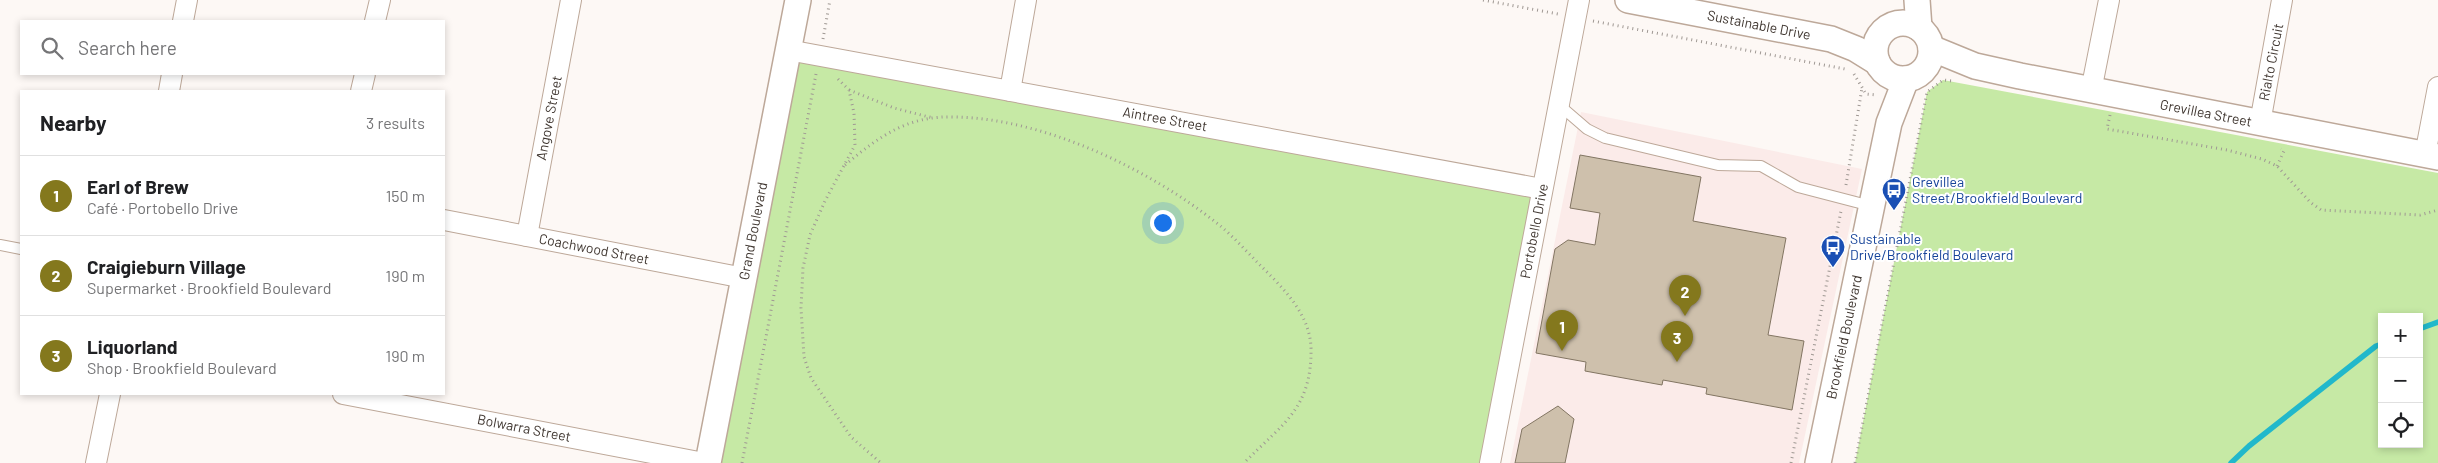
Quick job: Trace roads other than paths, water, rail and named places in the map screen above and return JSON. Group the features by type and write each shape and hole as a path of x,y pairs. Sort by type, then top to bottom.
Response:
{"street":[{"path":"183,20 187,0"},
{"path":"376,20 380,0"},
{"name":"Angove Street","path":"528,236 571,0"},
{"name":"Grand Boulevard","path":"706,463 798,0"},
{"path":"1010,91 1026,0"},
{"name":"Sustainable Drive","path":"1628,0 1703,7 1831,39 1856,50 1901,61"},
{"name":"Brookfield Boulevard","path":"1901,61 1906,0"},
{"name":"Brookfield Boulevard","path":"1818,463 1901,61 1918,0"},
{"path":"2091,91 2109,0"},
{"name":"Rialto Circuit","path":"2260,123 2282,0"},
{"name":"Portobello Drive","path":"1490,463 1577,9"},
{"name":"Aintree Street","path":"788,50 818,61 1010,91 1542,189"},
{"name":"Grevillea Street","path":"1901,61 1968,75 2091,91 2431,156"},
{"path":"169,90 172,75"},
{"path":"361,90 365,75"},
{"path":"2431,156 2438,87"},
{"name":"Coachwood Street","path":"445,220 744,278"},
{"path":"96,463 110,395"},
{"name":"Bolwarra Street","path":"348,395 706,463"}],"lane":[{"path":"1558,104 1587,129 1605,138 1718,165 1761,166 1798,187 1872,206"},
{"path":"0,245 20,249"}],"waterway":[{"path":"2423,328 2438,322"},
{"path":"2231,463 2249,446 2378,345"}],"place":[{"name":"Grevillea Street/Brookfield Boulevard","path":"1894,211"},
{"name":"Sustainable Drive/Brookfield Boulevard","path":"1833,268"},
{"name":"Craigieburn Village","path":"1685,316"},
{"name":"Earl of Brew","path":"1562,351"},
{"name":"Liquorland","path":"1677,362"}]}
